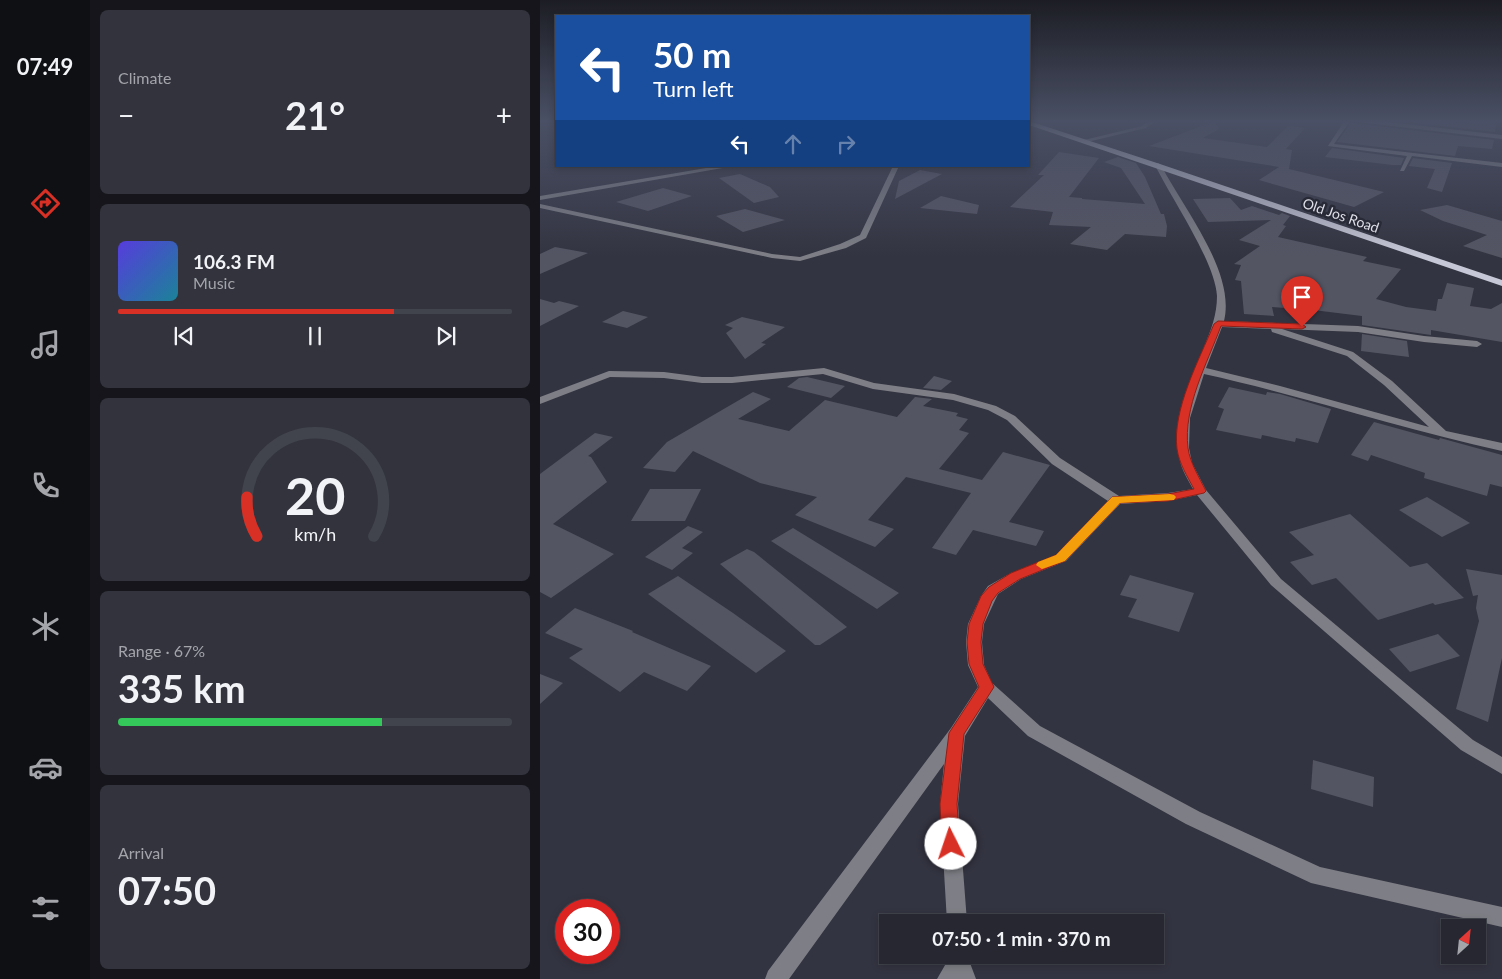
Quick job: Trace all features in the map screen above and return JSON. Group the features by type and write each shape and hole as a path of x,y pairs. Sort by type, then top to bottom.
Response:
{"main road":[{"name":"Old Jos Road","path":"1160,166 1502,283"}],"street":[{"path":"1158,166 1197,234 1215,272 1221,294 1222,306 1218,324 1184,418 1182,448 1186,463 1200,491 1276,582 1467,745 1502,766"},
{"path":"1402,170 1404,166"},
{"path":"540,198 725,167"},
{"path":"540,206 772,256 800,259 843,246 863,236 896,167"},
{"path":"1218,324 1358,329 1477,344"},
{"path":"1258,325 1336,348 1350,354 1388,383 1443,433"},
{"path":"1201,370 1502,447"},
{"path":"540,401 610,374 664,375 702,380 732,380 824,372 872,386 954,397 992,408 1011,418 1056,462 1116,500 1168,498 1200,491"},
{"path":"1116,500 1061,558 1016,576 993,590 986,600 976,624 974,642 976,664 986,687 1034,731 1193,818 1318,876 1502,917"},
{"path":"776,979 957,733 986,687"},
{"path":"956,914 949,804 957,733"}],"building":[{"path":"1047,166 1093,166 1069,197 1145,204 1121,168 1114,166 1138,166 1145,177 1161,214 1164,214 1167,226 1166,237 1125,234 1107,250 1070,244 1091,227 1049,225 1053,212 1010,207 1044,175 1038,175"},
{"path":"1271,166 1290,166 1289,169 1384,192 1354,207 1259,180 1279,167"},
{"path":"1409,166 1451,166 1442,192 1427,188 1435,169"},
{"path":"920,170 942,174 895,199 899,181"},
{"path":"740,174 770,187 779,197 754,203 719,178"},
{"path":"663,188 692,196 648,211 616,202"},
{"path":"941,196 979,205 977,214 920,208"},
{"path":"1230,198 1241,210 1252,206 1279,215 1282,213 1290,216 1283,225 1286,226 1278,237 1367,257 1363,261 1401,269 1376,299 1406,307 1436,311 1438,299 1442,299 1447,283 1474,288 1470,306 1491,309 1502,303 1502,342 1431,330 1431,335 1362,325 1362,316 1313,310 1272,307 1274,316 1244,314 1241,281 1235,280 1241,265 1234,264 1260,246 1239,240 1271,220 1208,222 1193,199"},
{"path":"1447,205 1502,221 1502,258 1463,246 1487,235 1443,221 1420,210"},
{"path":"745,209 785,220 743,232 716,216"},
{"path":"555,247 588,253 540,274 540,254"},
{"path":"540,299 554,303 559,301 579,306 540,326"},
{"path":"623,311 648,317 627,328 602,322"},
{"path":"742,317 785,327 761,343 766,344 745,359 726,333 733,328 725,325"},
{"path":"1362,334 1407,341 1409,357 1361,351"},
{"path":"934,376 952,381 941,390 923,388"},
{"path":"807,377 845,386 831,398 787,387 799,378"},
{"path":"1229,387 1266,395 1267,392 1280,394 1331,409 1318,443 1296,438 1295,442 1262,435 1261,439 1216,430 1224,409 1218,407"},
{"path":"753,392 771,399 738,419 789,431 825,400 897,417 915,397 932,399 923,406 958,413 956,416 968,419 959,430 969,433 939,469 982,480 1003,452 1050,465 1009,522 1044,531 1036,546 973,530 956,555 932,548 971,493 906,477 868,520 894,529 875,547 795,515 817,497 760,483 693,451 675,472 643,468 667,442"},
{"path":"1374,422 1502,455 1502,487 1490,484 1487,496 1424,478 1425,473 1371,455 1368,461 1351,455"},
{"path":"595,433 613,437 588,456 591,457 607,482 553,524 614,554 551,598 540,592 540,474"},
{"path":"650,489 701,489 685,521 631,521"},
{"path":"1427,497 1470,523 1442,537 1399,510"},
{"path":"1350,514 1410,567 1427,563 1464,598 1435,605 1433,603 1378,620 1336,578 1312,585 1290,562 1314,555 1289,532"},
{"path":"688,526 703,532 682,548 693,553 672,570 645,557"},
{"path":"793,528 899,593 877,609 771,541"},
{"path":"747,549 754,552 847,627 820,645 815,645 720,564"},
{"path":"1466,569 1502,575 1502,658 1488,722 1456,709 1479,621 1476,608 1478,595 1473,596"},
{"path":"1130,575 1194,593 1179,632 1128,617 1137,599 1120,595"},
{"path":"678,576 786,651 756,673 648,594"},
{"path":"575,608 633,631 711,666 687,691 644,672 620,692 569,658 583,649 545,633"},
{"path":"1438,634 1460,656 1410,672 1389,649"},
{"path":"540,674 563,683 540,704"},
{"path":"1313,760 1374,777 1373,807 1311,789"}],"slow traffic":[{"path":"1042,565 1061,558 1116,500 1170,497"}],"route":[{"path":"951,844 949,804 957,733 986,687 976,664 974,642 976,624 980,610 986,600 993,590 1004,582 1061,558 1116,500 1168,498 1200,491 1186,463 1182,448 1184,418 1218,324 1302,327"}]}
